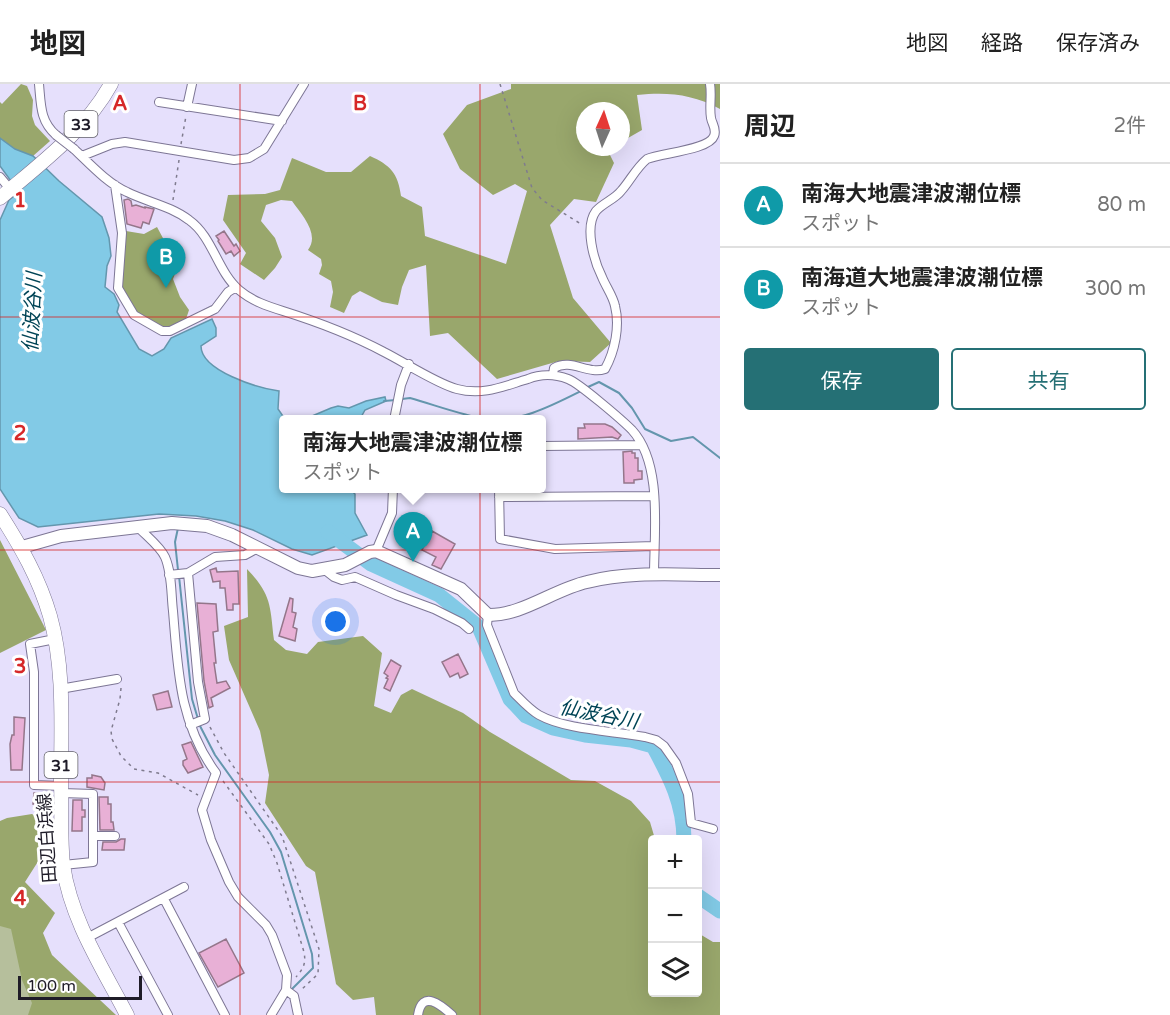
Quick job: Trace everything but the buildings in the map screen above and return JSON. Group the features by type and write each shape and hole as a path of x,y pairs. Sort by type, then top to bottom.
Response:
{"main road":[{"name":"33","path":"8,191 46,159 95,110 111,84"},
{"name":"田辺白浜線","path":"0,514 22,547 40,587 50,616 59,658 63,865 77,920 127,1015"}],"street":[{"path":"39,84 44,120 47,126 125,192 177,212 190,221 201,231 236,287 248,298 326,325 457,389 493,390 528,378 553,375 567,378 592,396 632,430 642,445 651,474 654,496 654,575"},
{"path":"187,107 192,84"},
{"path":"82,156 112,144 125,142 234,159 249,158 264,149 304,84"},
{"path":"553,375 554,368 563,364 598,371 605,369 611,358 618,321 615,304 600,275 590,238 590,229 597,211 620,193 640,164 647,159 700,146 712,139 715,135 711,120 710,84"},
{"path":"159,102 282,121"},
{"path":"0,177 8,191"},
{"path":"115,185 122,233 118,288 134,315 162,331 170,331 215,309 228,292 236,287"},
{"path":"394,415 398,395 409,364"},
{"path":"546,446 642,445"},
{"path":"22,547 61,536 137,526 189,524 207,526 232,535 298,568 312,571 327,570 345,565 373,551 392,513 393,493"},
{"path":"654,496 499,493 500,539 555,549 654,546"},
{"path":"137,526 164,555 171,575 180,688 198,722"},
{"path":"171,575 186,574 215,557 245,555 258,549"},
{"path":"373,551 461,590 488,615 499,615 586,582 609,577 720,575"},
{"path":"327,570 334,577 342,580 355,577 396,596 434,609 469,629"},
{"path":"186,574 198,682 198,722 207,761 216,773 202,810 211,840 229,882 238,897 266,925 272,935 287,975 298,1015"},
{"path":"488,615 487,625 514,693 521,701 539,714 561,723 645,736 656,740 664,746 676,763 688,794 691,823 713,829"},
{"path":"55,639 30,644 34,672 34,785 93,794 93,862 63,865"},
{"path":"60,689 117,679"},
{"path":"93,836 115,836"},
{"path":"87,938 184,887"},
{"path":"164,899 225,1015"},
{"path":"118,922 168,1015"},
{"path":"271,1015 291,993"},
{"path":"418,1015 420,1005 434,1001 452,1015"}],"path":[{"path":"500,84 532,188 542,200 590,229"},
{"path":"172,204 187,107"},
{"path":"117,679 121,684 121,691 111,731 112,739 121,756 134,769 158,773 205,799"},
{"path":"198,722 224,753 282,836 292,861 319,949 320,966 315,979 291,993"},
{"path":"216,773 269,844 284,885 306,961 291,993"}],"green space":[{"path":"21,84 27,86 33,100 32,116 35,125 50,141 33,156 15,149 0,138 0,102 2,104"},
{"path":"511,84 720,84 720,109 700,100 680,95 637,95 642,130 630,137 630,102 576,102 576,156 610,156 614,163 596,202 574,199 550,225 573,298 611,343 590,362 559,361 497,379 448,333 430,336 426,265 409,270 398,305 382,302 360,291 352,296 344,313 330,307 333,292 331,281 319,274 321,259 308,250 312,238 311,231 305,218 292,201 281,200 266,205 261,221 275,238 282,257 275,268 264,280 240,264 246,253 223,220 228,195 265,194 280,190 292,158 326,172 351,172 370,156 392,171 398,181 401,196 422,207 425,236 506,264 527,191 515,184 493,195 460,169 443,134 467,105 511,89"},
{"path":"157,227 178,266 173,279 180,297 189,310 185,322 168,327 160,327 138,314 121,289 126,231 144,234"},
{"path":"0,540 46,630 0,653"},
{"path":"247,569 261,586 268,601 274,640 286,650 307,654 318,642 363,636 382,653 374,706 391,713 401,695 412,689 463,713 490,732 571,780 595,781 631,801 650,822 654,835 648,835 648,997 702,997 702,935 713,942 720,942 720,1015 376,1015 374,997 353,1000 336,984 315,872 306,866 265,803 269,775 260,731 229,660 224,626 248,617"},
{"path":"32,814 48,825 39,860 25,882 55,913 43,933 52,955 116,1015 28,1015 32,1003 22,980 11,929 0,926 0,821"},
{"path":"0,897 43,1015 0,1015"}],"water":[{"path":"0,138 15,149 33,156 102,217 109,238 111,256 107,266 105,287 114,294 119,305 117,312 139,349 152,356 164,349 171,338 212,319 216,328 216,336 201,346 203,355 210,363 232,377 279,391 278,409 282,415 279,415 279,493 354,493 355,513 367,535 312,555 292,549 253,530 225,521 196,516 159,514 38,527 19,518 0,489 0,220 9,200 19,192 0,166"},
{"path":"385,397 386,401 365,410 362,415 314,415 338,406 349,408"}],"waterway":[{"path":"588,387 599,382 619,393 645,429 671,441 693,437 720,458"},
{"path":"526,415 583,390"},
{"path":"402,399 410,398 467,415"},
{"path":"384,401 396,400"},
{"path":"178,528 175,542 178,570"},
{"name":"仙波谷川","path":"328,532 371,564 439,595 479,627 510,699 526,716 553,728 585,735 631,740 653,746 679,803 684,835"},
{"path":"179,576 192,699 198,719"},
{"path":"199,724 215,755 270,832 281,852 312,954 313,968 291,990"},
{"name":"仙波谷川","path":"702,899 720,911"}],"place":[{"name":"南海道大地震津波潮位標","path":"166,288"},
{"name":"南海大地震津波潮位標","path":"413,562"}]}
